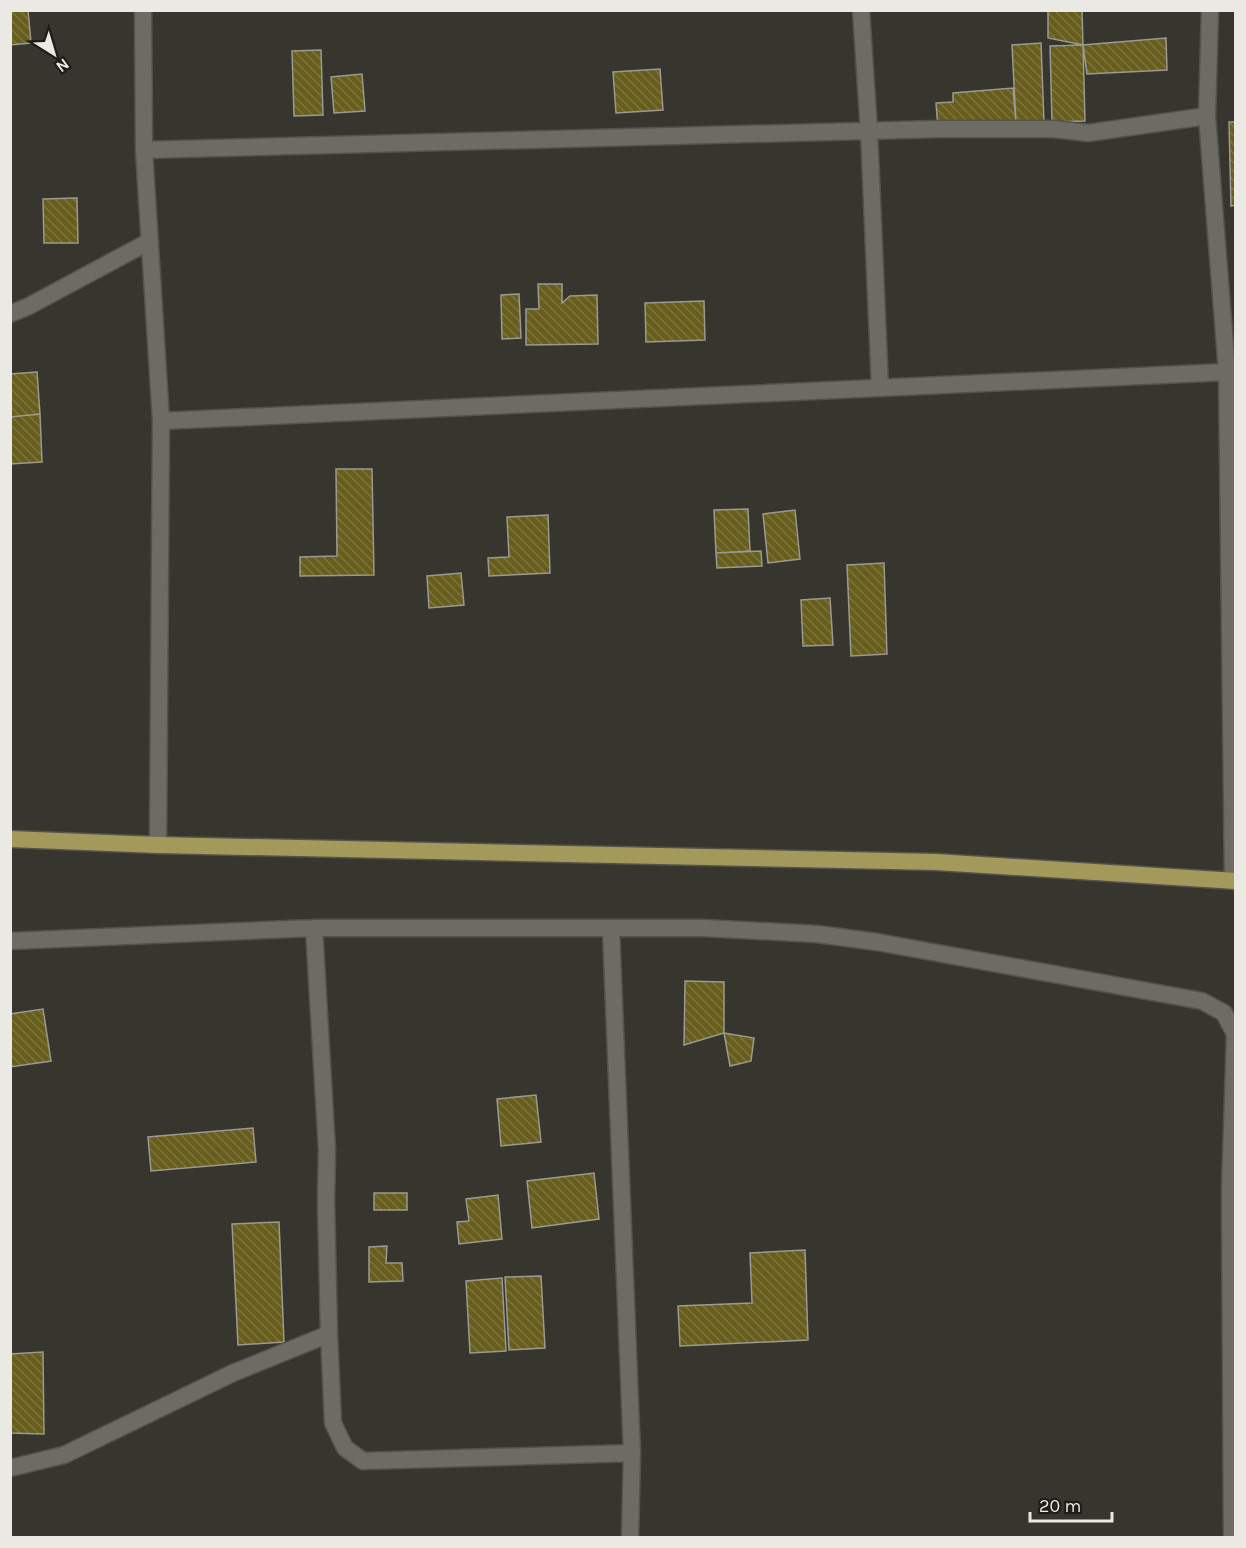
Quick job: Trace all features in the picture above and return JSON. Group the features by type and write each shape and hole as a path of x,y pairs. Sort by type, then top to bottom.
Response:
{"highway":[{"path":"10,839 158,845 936,862 1234,881"}],"street":[{"path":"143,10 144,150 161,421 158,845"},
{"path":"861,10 880,388"},
{"path":"1210,10 1207,116 1227,372 1234,881"},
{"path":"144,150 868,131 1041,129 1088,133 1207,116"},
{"path":"10,314 150,241"},
{"path":"161,421 1227,372"},
{"path":"314,928 327,1150 326,1201 333,1423 345,1448 363,1461 632,1453"},
{"path":"10,941 314,928 703,928 817,934 877,942 1202,1002 1224,1013 1235,1034 1230,1190 1232,1538"},
{"path":"611,929 632,1453 630,1538"},
{"path":"10,1468 64,1455 233,1373 329,1334"}],"building":[{"path":"10,10 28,10 31,43 10,45"},
{"path":"1048,10 1082,10 1083,45 1048,38"},
{"path":"1166,38 1167,70 1087,74 1083,45"},
{"path":"1041,43 1044,122 1016,123 1012,45"},
{"path":"1083,45 1085,121 1052,122 1050,46"},
{"path":"321,50 323,115 294,116 292,51"},
{"path":"660,69 663,110 616,113 613,72"},
{"path":"362,74 365,111 334,113 331,77"},
{"path":"1013,88 1016,123 938,129 936,103 953,102 953,93"},
{"path":"1229,122 1236,122 1236,205 1231,206"},
{"path":"77,198 78,243 44,243 43,199"},
{"path":"538,284 562,284 562,303 570,296 597,295 598,344 526,345 526,309 539,309"},
{"path":"519,294 521,338 502,339 501,295"},
{"path":"704,301 705,340 646,342 645,303"},
{"path":"37,372 40,414 10,417 10,374"},
{"path":"40,414 42,462 10,464 10,417"},
{"path":"336,469 372,469 374,575 300,576 300,557 337,556"},
{"path":"748,509 750,551 716,553 714,510"},
{"path":"795,510 800,559 768,563 763,514"},
{"path":"548,515 550,573 489,576 488,558 509,557 507,517"},
{"path":"761,551 762,566 717,568 716,553"},
{"path":"884,563 887,654 851,656 847,565"},
{"path":"461,573 464,605 429,608 427,576"},
{"path":"830,598 833,645 803,646 801,600"},
{"path":"685,981 724,982 724,1033 684,1045"},
{"path":"43,1009 51,1061 10,1067 10,1014"},
{"path":"724,1033 754,1038 751,1061 730,1066"},
{"path":"536,1095 541,1142 501,1146 497,1099"},
{"path":"253,1128 256,1162 151,1171 148,1137"},
{"path":"594,1173 599,1219 532,1228 527,1181"},
{"path":"374,1193 407,1193 407,1210 374,1210"},
{"path":"498,1195 502,1239 459,1244 457,1222 469,1221 466,1199"},
{"path":"279,1222 284,1342 238,1345 232,1224"},
{"path":"387,1246 386,1263 402,1263 403,1281 369,1282 369,1247"},
{"path":"805,1250 808,1340 680,1346 678,1306 752,1303 750,1253"},
{"path":"541,1276 545,1348 509,1350 505,1277"},
{"path":"502,1278 506,1351 470,1353 466,1281"},
{"path":"43,1352 44,1434 10,1433 10,1354"}]}
